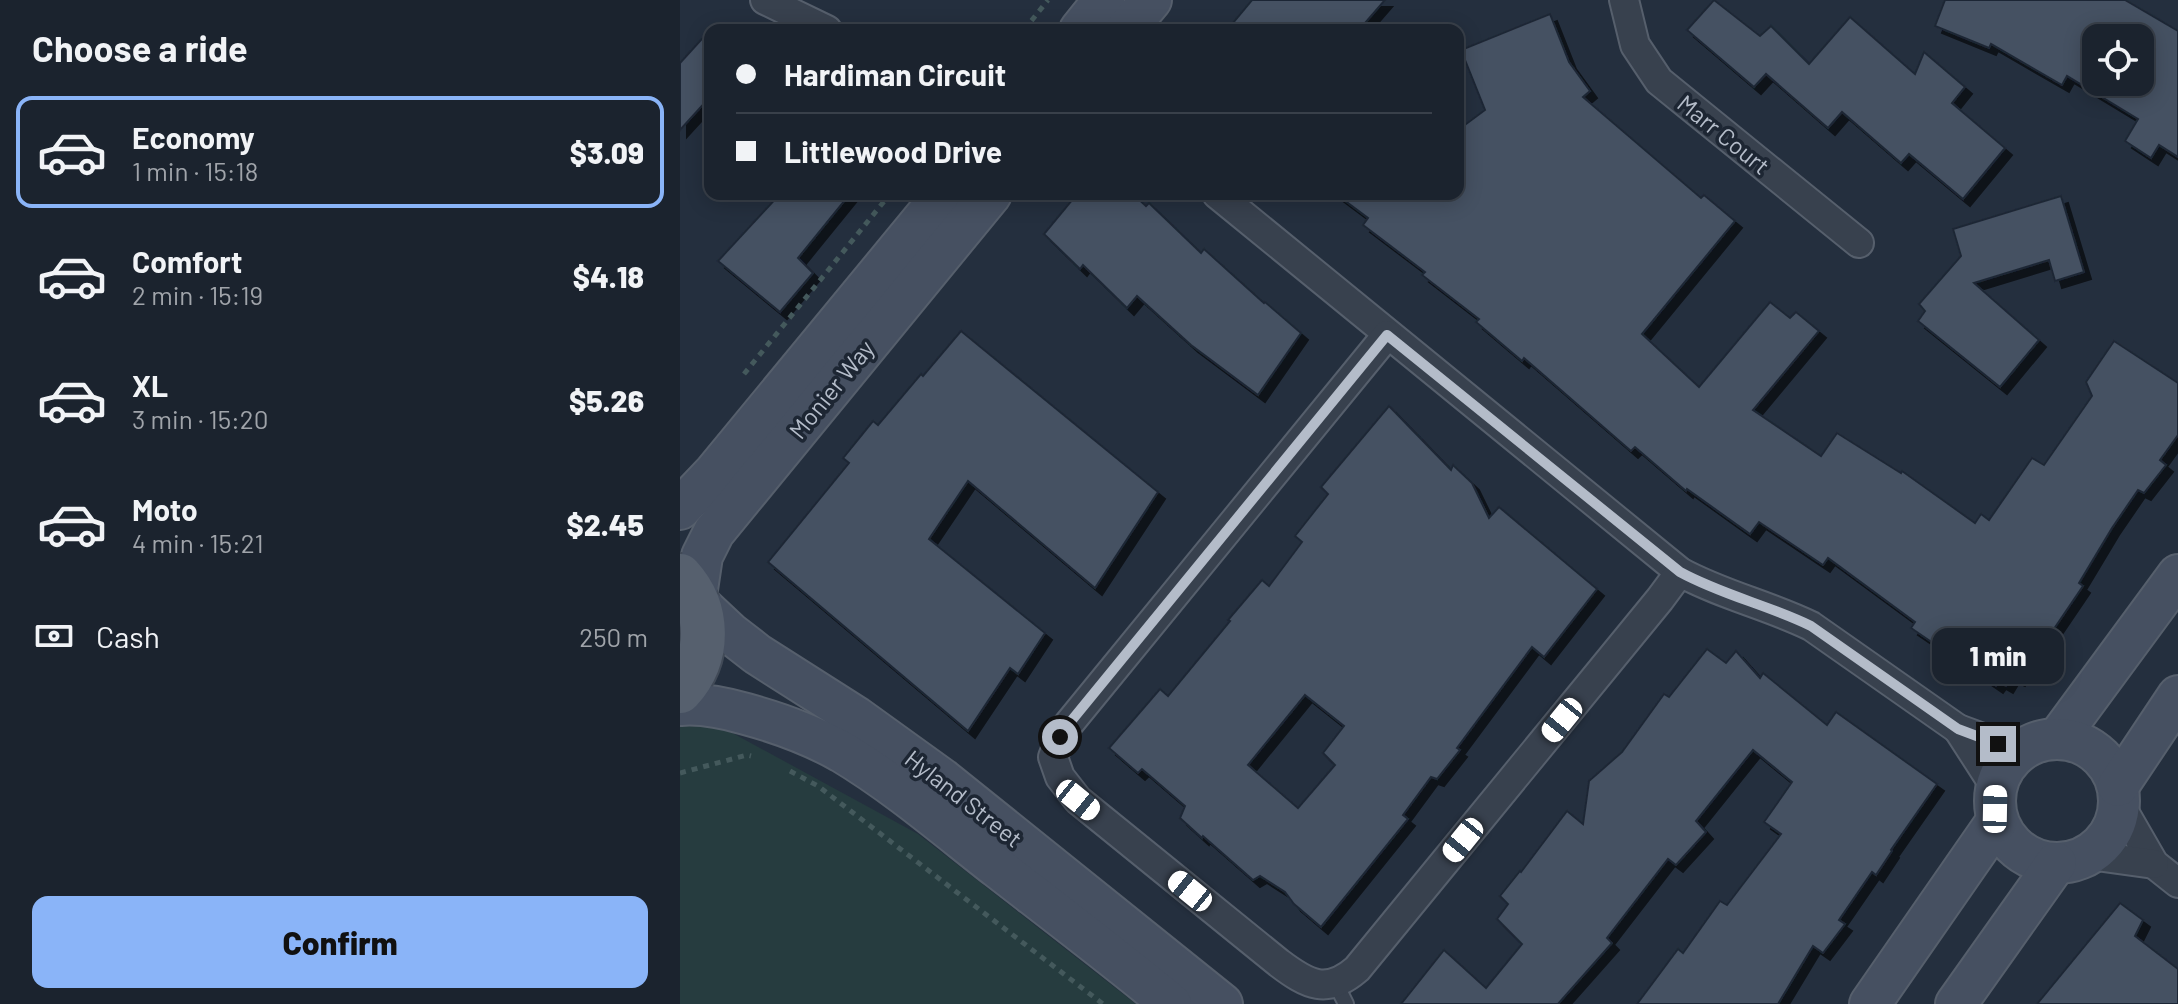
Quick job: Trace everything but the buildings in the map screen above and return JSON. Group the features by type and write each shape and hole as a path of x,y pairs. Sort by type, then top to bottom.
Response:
{"main road":[{"path":"680,691 693,673 700,653 702,622 691,592"}],"street":[{"path":"765,0 815,24"},
{"path":"1085,24 1104,0"},
{"path":"1131,24 1151,0"},
{"name":"Marr Court","path":"1624,0 1635,45 1659,81 1859,243"},
{"name":"Monier Way","path":"680,509 715,472 939,200"},
{"name":"Monier Way","path":"691,592 706,546 714,532 986,200"},
{"path":"1224,200 1680,572 1722,592 1811,626 1958,729 2018,751"},
{"path":"1387,335 1063,731 1053,757 1060,777 1078,800 1279,963 1308,982 1341,994 1348,977 1365,961 1680,572"},
{"path":"2058,738 2178,575"},
{"name":"Hyland Street","path":"691,592 730,633 757,654 856,717 942,779 1222,1004"},
{"path":"1956,1004 2072,859 2104,842 2115,825 2119,796 2178,696"},
{"name":"Hyland Street","path":"680,705 718,708 756,717 810,736 843,753 914,803 1171,1004"},
{"path":"1958,729 1997,804 2014,846 2031,857 2154,864"},
{"path":"1870,1004 1997,804 2004,768 2018,751 2036,741 2058,738 2079,742 2097,752 2110,767 2119,796 2154,864 2178,883"}],"path":[{"path":"1029,24 1048,0"},
{"path":"740,379 885,200"},
{"path":"680,773 747,755 758,758"},
{"path":"780,765 818,786 1103,1004"}],"green space":[{"path":"680,715 727,730 918,834 1136,1004 680,1004"}],"route":[{"path":"1060,737 1387,335 1680,572 1722,592 1811,626 1958,729 1998,744"}]}
